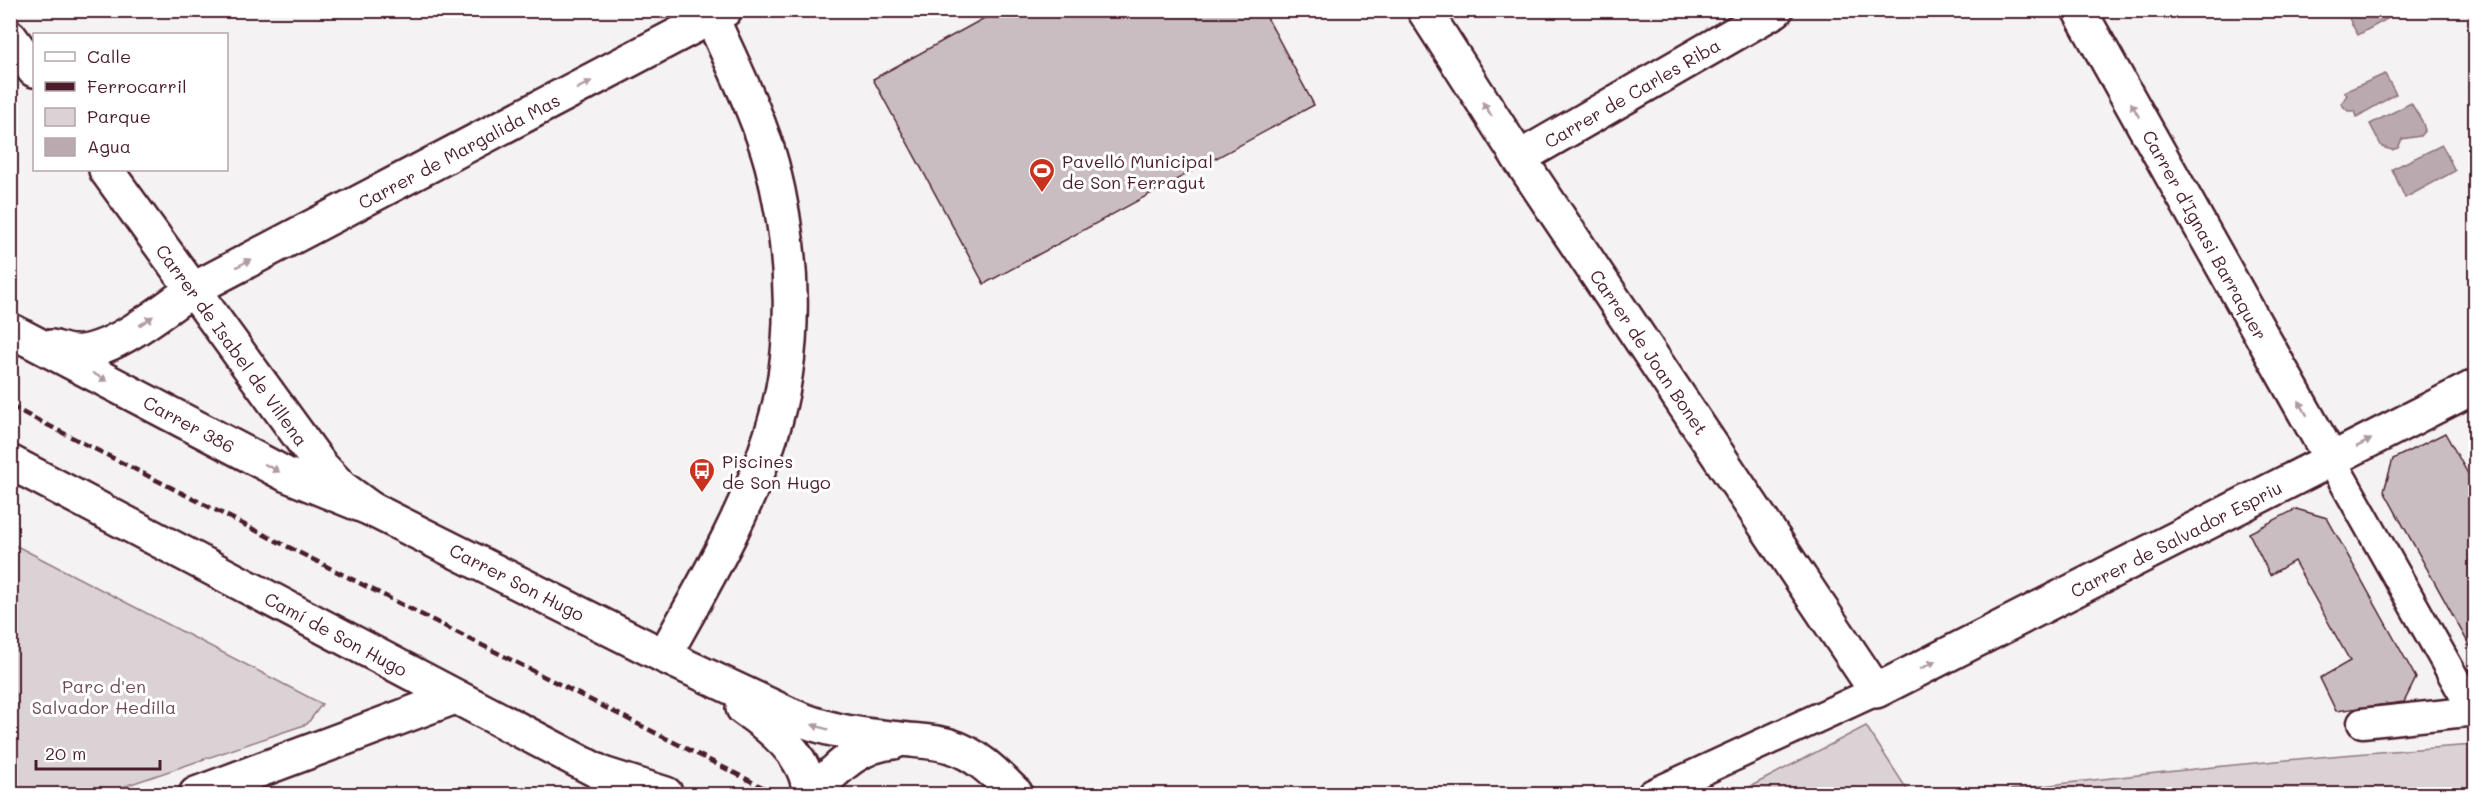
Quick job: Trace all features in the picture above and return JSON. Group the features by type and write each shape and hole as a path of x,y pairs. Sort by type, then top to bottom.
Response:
{"street":[{"name":"Carrer de Joan Bonet","path":"1424,10 1519,158 1876,692"},
{"name":"Carrer de Carles Riba","path":"1519,158 1776,10"},
{"name":"Carrer d'Ignasi Barraquer","path":"2079,10 2331,459"},
{"path":"664,656 734,528 756,478 772,434 782,391 789,332 788,254 782,210 771,164 756,118 714,13"},
{"name":"Carrer de Margalida Mas","path":"22,337 76,352 102,348 192,290 714,13"},
{"path":"10,37 33,69"},
{"name":"Carrer de Isabel de Villena","path":"107,171 321,466 341,487 370,509"},
{"name":"Carrer 386","path":"22,337 287,475 370,509"},
{"name":"Carrer de Salvador Espriu","path":"1876,692 2475,386"},
{"path":"2331,459 2474,711 2362,723"},
{"name":"Camí de Son Hugo","path":"10,462 603,774 666,795"},
{"name":"Carrer Son Hugo","path":"370,509 664,656"},
{"path":"664,656 807,723 848,734 950,746 974,757 997,774 1016,795"},
{"path":"664,656 778,734 806,777 808,795"},
{"path":"1652,795 1876,692"},
{"path":"196,795 455,697"},
{"path":"814,795 825,781 844,764 867,748 889,742 920,741"},
{"path":"603,774 631,795"}],"green space":[{"name":"Parc d'en Salvador Hedilla","path":"10,543 322,704 307,724 102,794 11,794"},
{"path":"1866,726 1910,794 1736,794"},
{"path":"2475,745 2475,794 1977,794 2226,766"}],"water":[{"path":"2345,11 2382,11 2387,19 2358,35"},
{"path":"2385,74 2396,94 2357,117 2355,111 2348,111 2341,104 2347,95 2344,92"},
{"path":"2411,103 2425,130 2420,136 2402,139 2398,148 2392,150 2382,147 2370,124"},
{"path":"2442,145 2455,171 2405,198 2392,169"}],"building":[{"name":"Pavelló Municipal de Son Ferragut","path":"999,10 1263,10 1314,105 984,284 873,79"},
{"path":"2445,433 2476,488 2476,657 2384,491 2393,459"},
{"path":"2296,509 2327,518 2416,678 2404,702 2336,711 2320,678 2350,661 2294,561 2270,575 2249,533"}],"railway":[{"path":"10,406 776,794"}],"place":[{"name":"Pavelló Municipal de Son Ferragut","path":"1042,194"},
{"name":"Piscines de Son Hugo","path":"702,494"}]}
